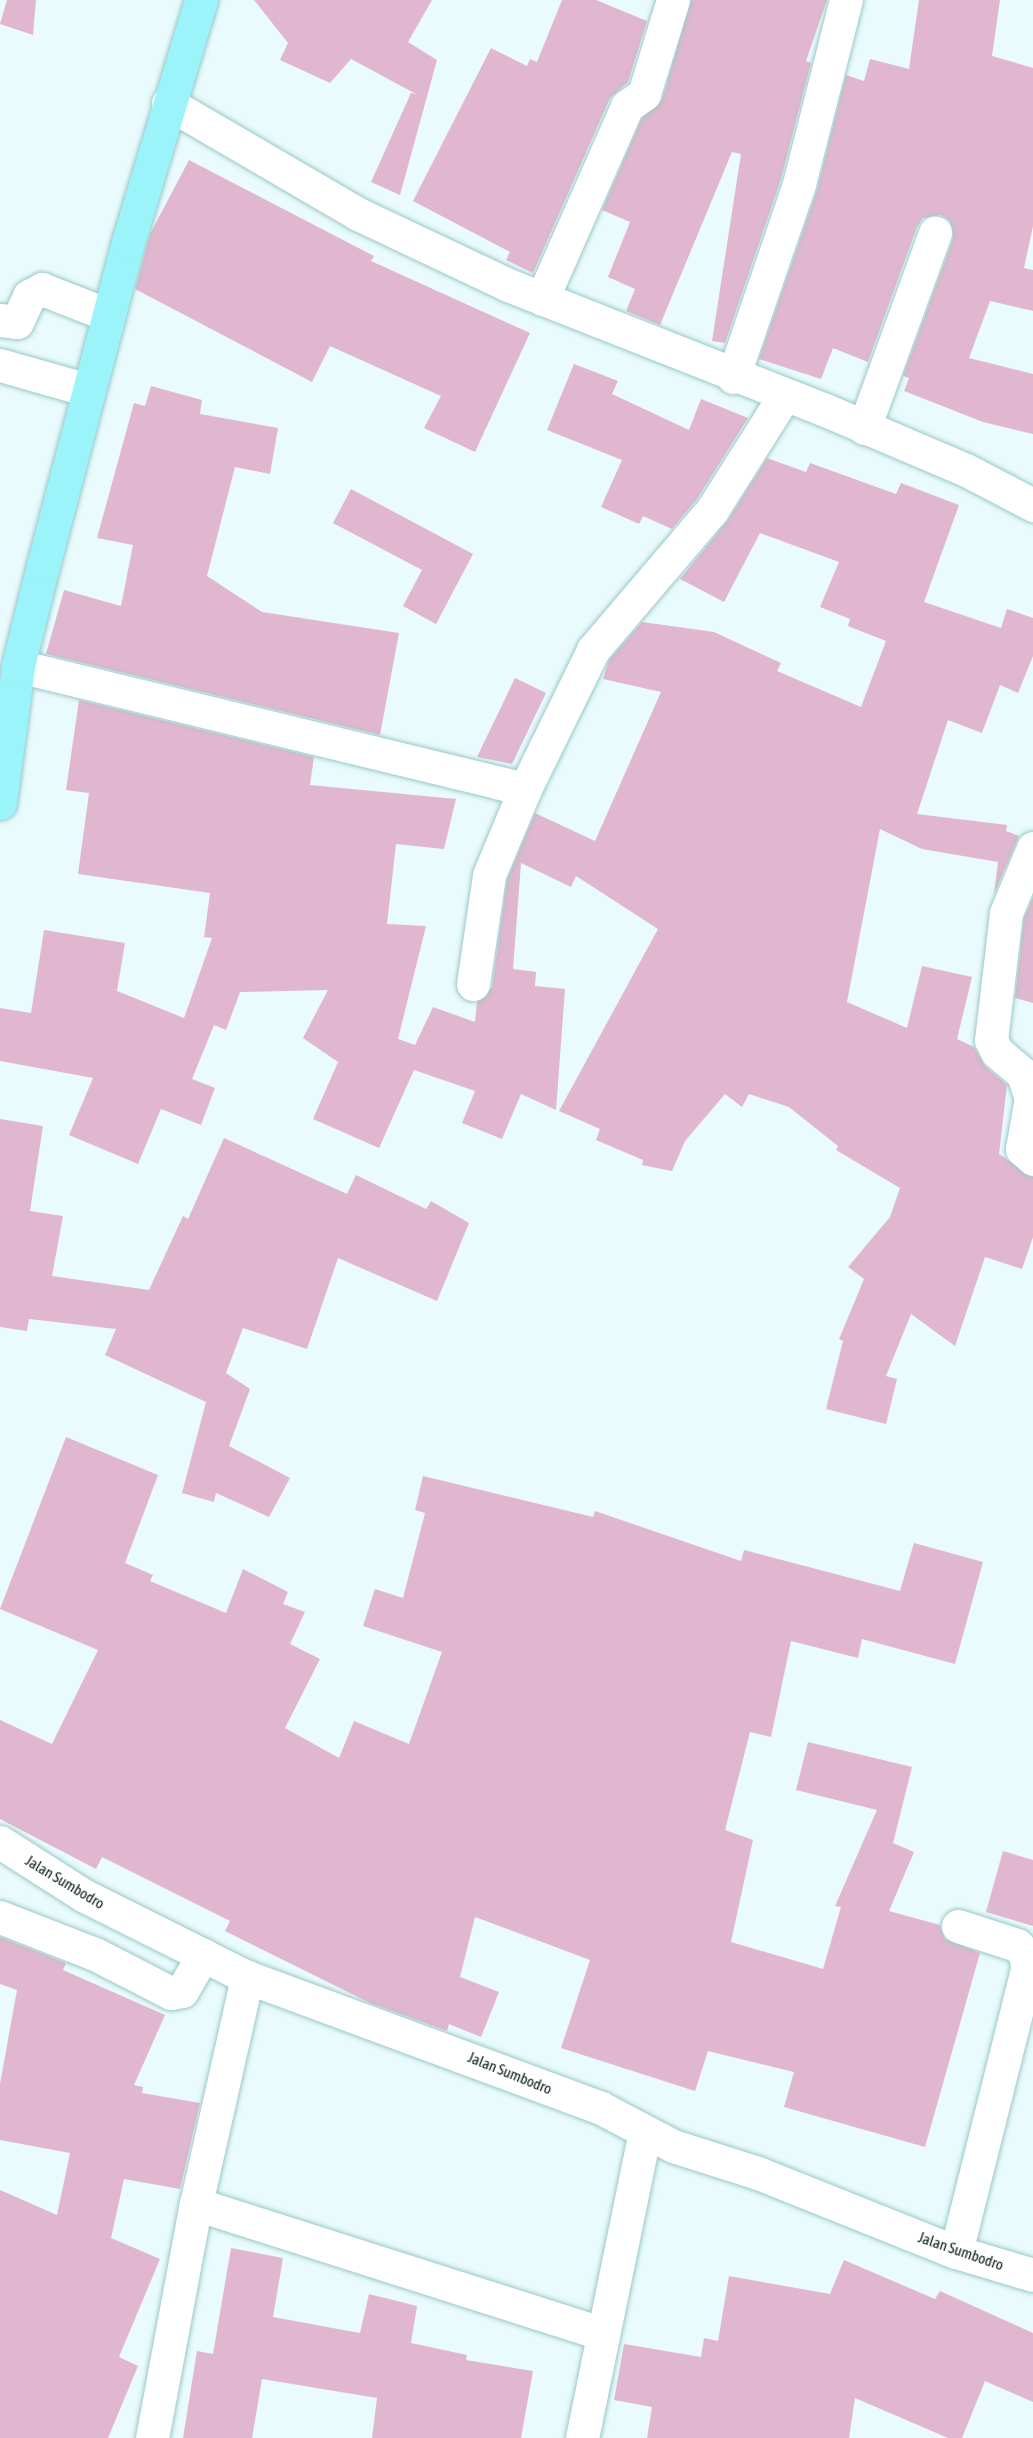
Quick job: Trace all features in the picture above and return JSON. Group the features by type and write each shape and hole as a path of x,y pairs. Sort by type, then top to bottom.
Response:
{"main road":[{"path":"1,782 18,666 88,390 168,103 201,0"}],"street":[{"path":"542,299 627,106 644,94 673,0"},
{"path":"733,377 799,184 846,0"},
{"path":"168,103 358,214 542,299 966,470 1033,505"},
{"path":"864,428 935,233"},
{"path":"0,320 17,322 29,296 42,289 108,315"},
{"path":"0,365 88,390"},
{"path":"473,984 489,875 525,789 593,650 712,510 784,396"},
{"path":"18,666 525,789"},
{"path":"1033,848 1005,913 991,1040 997,1052 1023,1074 1031,1098 1022,1149 1033,1159"},
{"name":"Jalan Sumbodro","path":"0,1842 83,1895 247,1977 601,2108 645,2132 956,2252 1033,2275"},
{"path":"0,1917 95,1954 171,1993 182,1991 203,1954"},
{"path":"956,2252 1027,1969 1026,1954 1017,1945 958,1926"},
{"path":"152,2438 196,2204 247,1977"},
{"path":"582,2438 645,2132"},
{"path":"196,2204 603,2334"}],"building":[{"path":"7,0 36,0 33,35 0,24"},
{"path":"254,0 432,0 408,42 437,60 400,195 371,182 411,93 416,94 351,59 330,83 280,60 288,43"},
{"path":"562,0 596,0 647,21 628,82 610,98 533,273 506,260 510,252 413,201 491,48 527,66 530,59 537,62"},
{"path":"691,0 827,0 806,61 811,63 781,179 725,343 712,341 741,154 732,152 660,325 626,311 635,289 608,277 630,222 602,210 642,118 662,100"},
{"path":"919,0 1000,0 992,56 1033,68 1033,226 1024,268 1033,270 1033,311 990,301 969,358 1033,374 1033,434 983,422 904,391 909,378 903,376 953,239 950,221 941,215 923,218 917,227 868,362 833,348 821,379 759,359 817,190 846,75 864,81 870,59 909,69"},
{"path":"189,160 374,256 371,261 530,333 475,452 424,428 441,396 330,346 312,382 135,289 150,234"},
{"path":"574,364 618,381 612,394 689,430 701,399 748,418 697,499 672,529 643,516 639,524 601,507 622,460 547,430"},
{"path":"151,386 202,400 200,414 278,428 270,474 235,467 207,576 262,612 399,633 380,735 46,654 64,590 121,606 133,545 97,538 134,403 145,406"},
{"path":"767,458 806,472 810,463 896,494 901,483 959,505 924,602 1001,628 1007,609 1033,618 1033,656 1018,693 1000,685 982,733 948,720 917,814 1007,825 1006,831 1019,836 994,894 998,862 922,849 880,829 847,1002 907,1028 922,966 972,977 957,1039 974,1047 985,1066 1007,1085 999,1154 1033,1177 1033,1237 1022,1269 985,1257 955,1346 911,1314 886,1376 897,1379 886,1424 826,1409 843,1341 839,1339 864,1279 848,1267 890,1217 900,1188 836,1150 838,1146 789,1107 749,1094 742,1107 725,1094 685,1141 672,1171 642,1165 643,1160 596,1140 600,1129 559,1111 658,929 576,876 571,887 521,863 513,969 536,972 535,986 565,989 556,1110 521,1094 502,1139 462,1123 475,1091 414,1070 379,1148 313,1119 338,1062 303,1038 328,990 240,992 226,1030 214,1025 192,1079 215,1088 201,1125 161,1109 138,1164 69,1135 93,1078 0,1061 0,1008 31,1013 44,930 125,943 117,991 184,1018 212,938 204,937 210,893 78,874 89,793 66,790 79,700 314,757 310,785 456,799 444,849 396,844 387,924 426,926 398,1039 415,1045 433,1007 475,1022 477,1002 492,987 507,880 535,813 595,841 661,692 603,679 609,660 642,622 714,632 781,663 777,671 861,707 886,641 848,626 850,619 820,607 839,562 760,533 724,602 680,579 728,520"},
{"path":"351,489 473,554 436,624 403,606 422,570 333,523"},
{"path":"515,678 546,693 512,764 477,757"},
{"path":"1033,897 1033,1003 1015,998 1024,918"},
{"path":"0,1119 43,1126 30,1211 63,1216 52,1276 149,1290 183,1216 188,1219 224,1138 347,1194 356,1175 426,1209 431,1201 469,1223 437,1301 338,1258 307,1349 243,1328 226,1373 250,1389 229,1446 290,1478 269,1517 216,1493 214,1502 182,1493 206,1402 105,1355 116,1329 29,1319 27,1331 0,1327"},
{"path":"66,1437 158,1475 125,1563 153,1575 150,1581 226,1613 243,1569 288,1592 283,1604 305,1612 290,1644 320,1659 285,1728 339,1758 354,1721 409,1744 442,1652 363,1626 375,1589 403,1598 425,1513 415,1510 423,1476 593,1517 595,1511 741,1561 744,1550 900,1591 914,1543 983,1562 955,1664 862,1639 858,1658 791,1641 771,1737 750,1732 725,1830 753,1840 731,1942 823,1969 841,1907 835,1906 877,1810 796,1790 808,1742 912,1767 893,1843 914,1852 889,1911 940,1925 945,1939 980,1953 925,2147 784,2107 794,2072 708,2051 695,2091 561,2048 590,1960 475,1917 460,1977 499,1992 481,2037 449,2024 447,2031 370,2003 225,1931 230,1921 102,1857 96,1869 0,1819 0,1720 52,1744 98,1650 0,1609"},
{"path":"1003,1851 1033,1860 1033,1926 986,1912"},
{"path":"0,1937 66,1963 63,1970 165,2015 134,2085 143,2087 142,2093 200,2103 180,2189 124,2179 111,2238 160,2259 119,2357 138,2366 108,2438 0,2438 0,2190 57,2215 70,2153 0,2140 0,2084 17,1990 0,1984"},
{"path":"231,2248 283,2258 273,2317 360,2333 369,2294 417,2306 411,2343 467,2355 466,2360 533,2371 521,2438 372,2438 377,2398 262,2379 252,2438 183,2438 197,2351 213,2354"},
{"path":"844,2260 935,2299 940,2291 1033,2333 1033,2402 985,2381 962,2438 948,2438 855,2398 849,2438 647,2438 652,2407 614,2400 624,2344 701,2357 704,2338 718,2341 729,2276 830,2294"}]}
